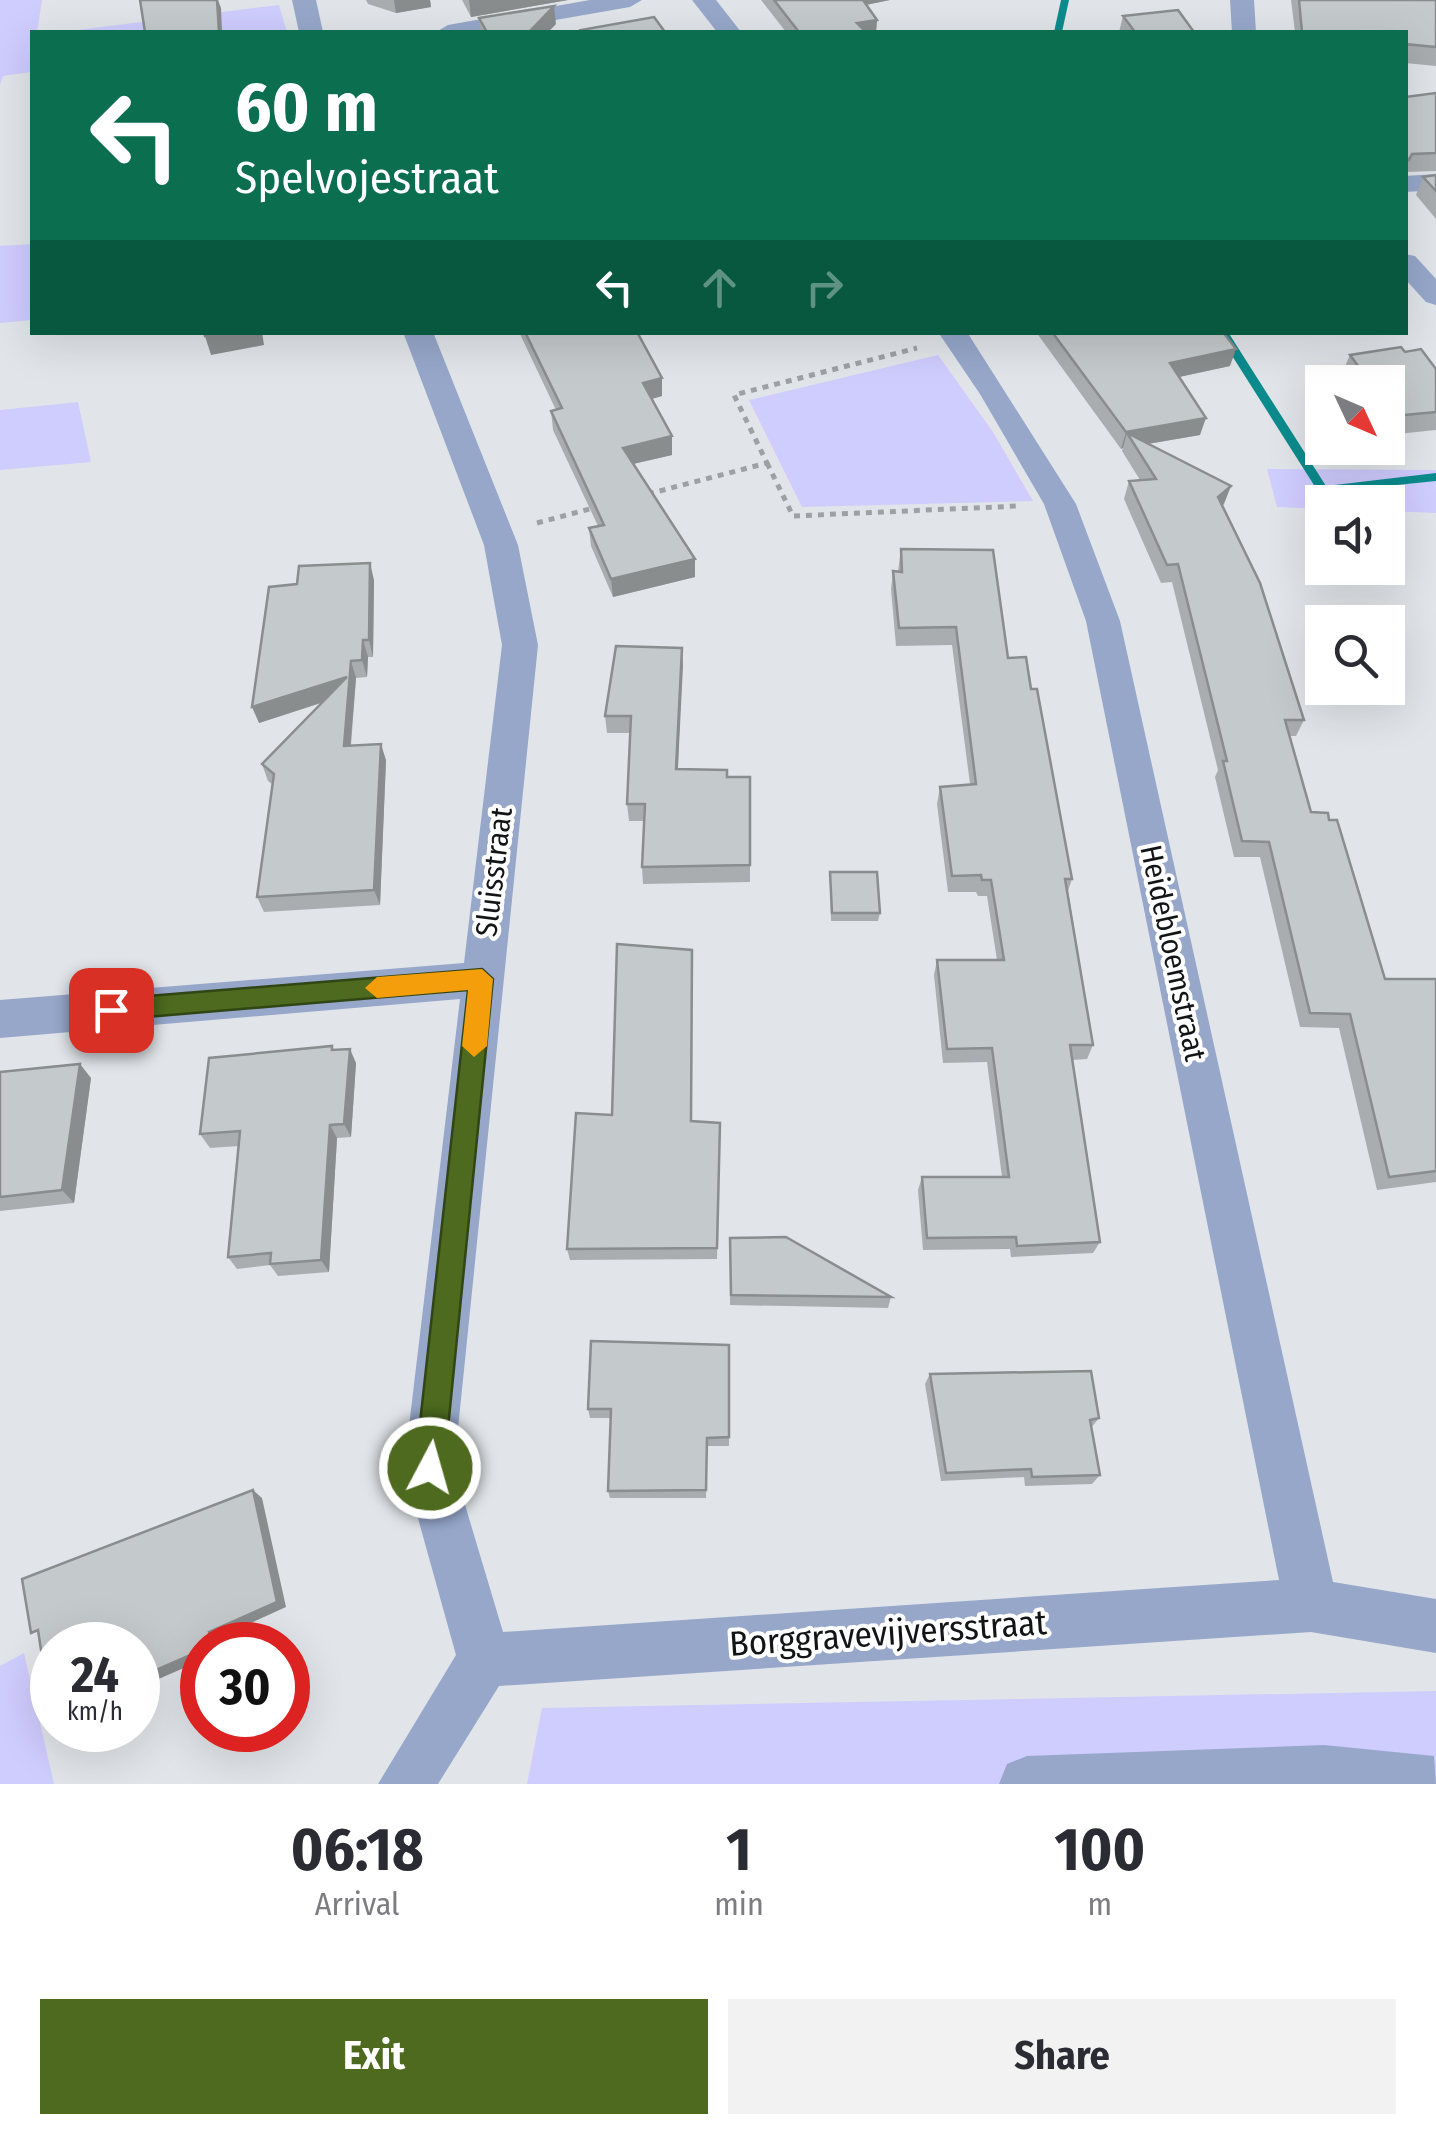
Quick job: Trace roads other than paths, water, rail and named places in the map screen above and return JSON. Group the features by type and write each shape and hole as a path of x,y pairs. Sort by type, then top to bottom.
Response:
{"street":[{"path":"304,0 311,30"},
{"path":"459,30 630,0"},
{"path":"704,0 726,30"},
{"path":"1242,0 1244,30"},
{"path":"1408,184 1436,182"},
{"path":"1408,265 1436,296"},
{"name":"Sluisstraat","path":"419,335 497,534 520,644 430,1468 484,1660"},
{"name":"Heidebloemstraat","path":"954,335 994,392 1060,504 1103,621 1311,1605"},
{"path":"0,1019 482,979"},
{"name":"Borggravevijversstraat","path":"484,1660 1311,1605 1436,1626"},
{"path":"406,1784 484,1660"},
{"path":"1028,1784 1324,1772 1434,1784"}],"waterway":[{"path":"1058,30 1065,0"},
{"path":"1224,335 1323,490 1436,477"}]}
